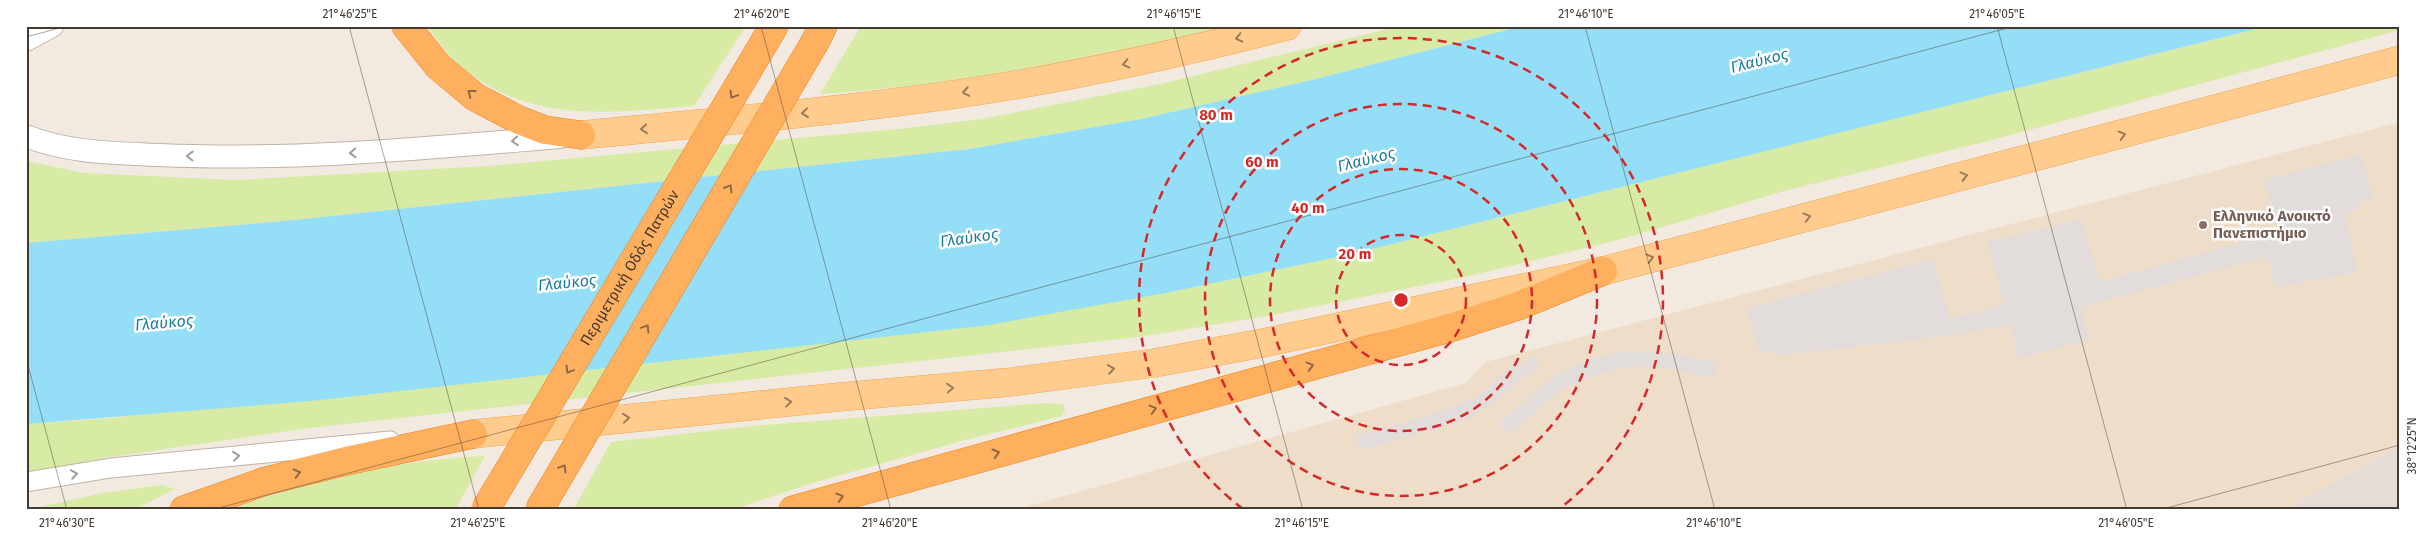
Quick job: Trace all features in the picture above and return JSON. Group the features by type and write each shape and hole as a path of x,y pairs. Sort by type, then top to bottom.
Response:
{"highway":[{"path":"406,26 438,66 475,97 520,120 545,130 581,135"},
{"path":"539,510 819,34"},
{"name":"Περιμετρική Οδός Πατρών","path":"485,510 768,36"},
{"path":"793,510 1453,327 1518,306 1603,271"},
{"path":"184,510 266,481 346,461 473,434"}],"main road":[{"path":"581,135 831,110 958,94 1100,70 1287,26"},
{"path":"473,434 829,398 1012,382 1154,363 1327,330 1603,271 2400,60"}],"street":[{"path":"26,40 52,26"},
{"path":"26,136 50,144 95,152 235,157 341,154 581,135"},
{"path":"26,482 112,468 327,446 473,434"}],"shaded area":[{"name":"Ελληνικό Ανοικτό Πανεπιστήμιο","path":"2400,122 2400,446 2285,510 1014,510 1466,383 1486,362"},
{"path":"2361,154 2373,199 2358,202 2359,209 2345,214 2357,272 2276,287 2267,257 2081,307 2089,340 2019,358 2010,325 1955,335 1783,355 1758,350 1747,308 1933,259 1950,319 2004,305 1987,242 2081,219 2100,282 2243,242 2277,228 2264,180"},
{"path":"1640,351 1676,354 1717,363 1714,378 1670,369 1641,366 1620,368 1591,376 1560,391 1509,435 1498,424 1547,382 1577,364 1610,354"},
{"path":"1534,355 1541,363 1489,406 1464,421 1360,450 1355,436 1430,415 1470,400 1482,392 1515,362 1520,367"},
{"path":"2400,446 2400,510 2285,510 2391,451"}],"green space":[{"path":"427,26 746,26 694,106 596,112 565,110 534,104 505,94 477,79 450,56"},
{"path":"861,26 1228,26 1076,59 974,77 872,90 820,94"},
{"path":"1401,26 1522,26 1312,80 1141,119 969,149 284,221 26,243 26,161 84,173 236,180 488,166 898,129 982,119 1160,84"},
{"path":"2268,26 2400,26 2400,30 1988,141 1784,191 1622,239 1465,277 1267,316 1139,337 309,428 110,457 26,473 26,424 112,418 1171,292 1352,254"},
{"path":"1046,403 1063,404 1065,411 1062,416 965,440 816,482 731,510 573,510 611,442 752,426"},
{"path":"485,456 455,510 230,510 292,489 356,473 420,462"},
{"path":"162,485 175,489 134,510 26,510 103,493"}],"water":[{"name":"Γλαύκος","path":"1522,26 2268,26 1352,254 1171,292 989,325 311,401 26,424 26,243 284,221 969,149 1141,119 1312,80"}],"place":[{"name":"Ελληνικό Ανοικτό Πανεπιστήμιο","path":"2203,225"}]}
